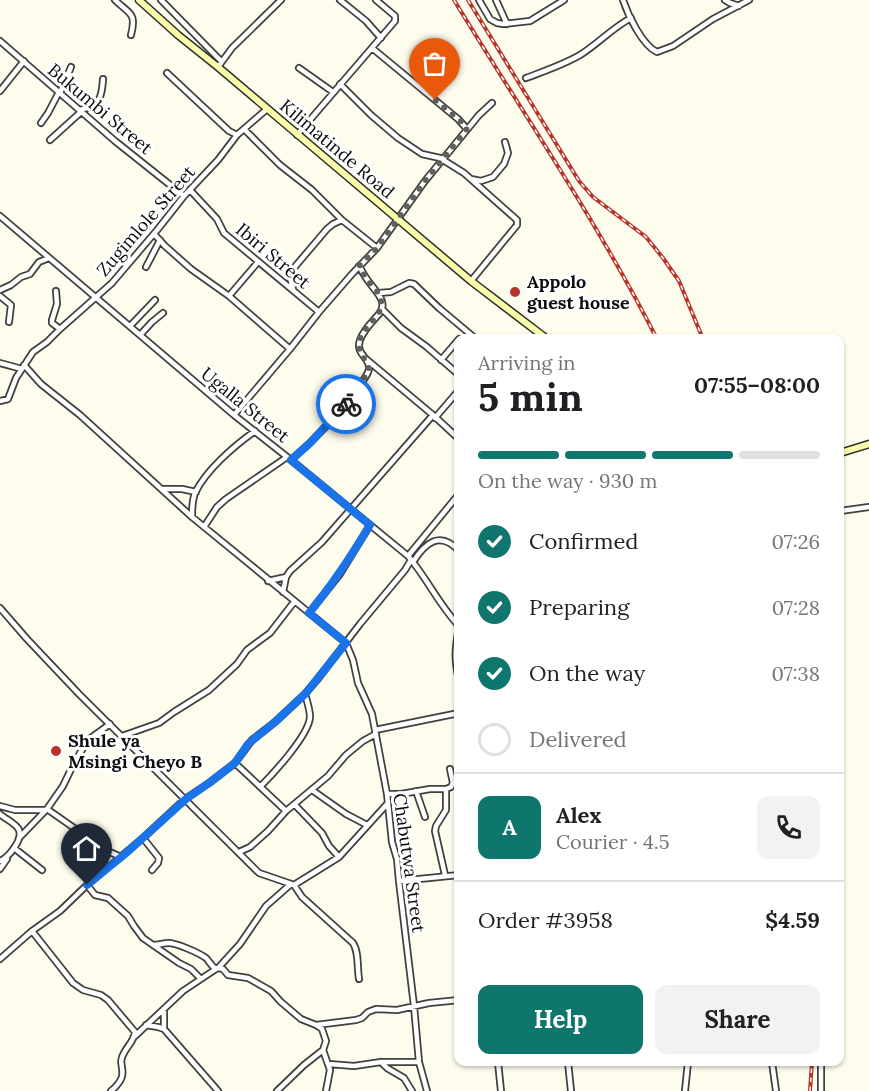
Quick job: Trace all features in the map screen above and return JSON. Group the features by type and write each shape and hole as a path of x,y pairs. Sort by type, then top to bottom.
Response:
{"main road":[{"name":"Kilimatinde Road","path":"139,0 178,35 219,64 297,135 471,281 540,334"},
{"path":"844,452 869,444"}],"street":[{"path":"115,0 134,19 131,35"},
{"path":"161,0 219,64 281,0"},
{"path":"340,0 366,21 381,38"},
{"path":"297,135 395,21 395,16 376,0"},
{"path":"479,0 490,19 497,23 507,24 530,21 564,0"},
{"path":"496,0 507,24"},
{"path":"622,0 648,46 657,52 673,46 713,19 749,0"},
{"path":"725,0 740,6"},
{"path":"526,78 579,55 631,18"},
{"name":"Bukumbi Street","path":"1,43 115,141 184,196"},
{"path":"372,48 467,129"},
{"path":"0,91 24,61"},
{"path":"41,123 71,67"},
{"path":"299,68 333,92"},
{"path":"167,73 229,131 237,135"},
{"path":"50,140 81,111 98,103 104,79"},
{"path":"340,84 398,138 422,154 442,160 464,173 514,217 517,223 471,281"},
{"path":"234,415 290,350 319,312 377,248 442,160 467,129 492,104"},
{"name":"Zugimlole Street","path":"0,401 8,399 16,378 33,352 112,283 237,135 267,109"},
{"path":"244,129 280,165 312,190 342,220 377,248"},
{"path":"471,179 481,181 493,177 504,164 508,153 505,142"},
{"name":"Ibiri Street","path":"190,190 217,219 224,233 319,312"},
{"name":"Ugalla Street","path":"0,216 234,415 410,559 454,620"},
{"path":"292,289 290,277 293,269 327,229 342,220"},
{"path":"154,234 191,269 229,296 290,350"},
{"path":"146,267 160,240"},
{"path":"0,291 30,273 39,262 49,258"},
{"path":"229,296 258,262"},
{"path":"359,266 368,282 379,293 382,309 401,328 454,371"},
{"path":"379,293 391,292 409,283 414,284 469,334"},
{"path":"56,291 57,304 52,323 60,328"},
{"path":"0,296 11,305 9,322"},
{"path":"130,326 155,300"},
{"path":"204,527 217,507 226,499 310,443 351,398 369,371 369,364 359,351 360,340 366,327 382,309"},
{"path":"140,335 163,313"},
{"path":"441,360 454,345"},
{"path":"363,357 373,363 454,434"},
{"path":"0,363 23,367 80,415 192,517 346,643"},
{"path":"283,592 286,578 297,563 322,542 454,395"},
{"path":"192,517 196,492 232,448 255,431"},
{"path":"162,489 196,492"},
{"path":"0,958 60,911 186,799 235,763 248,744 305,694 405,570 410,559 454,501"},
{"path":"844,510 869,507"},
{"path":"309,613 333,584 370,525"},
{"path":"410,559 426,544 434,540 446,541 454,547"},
{"path":"268,581 286,578"},
{"path":"122,736 159,723 209,690 237,664 247,650 270,633 294,602"},
{"path":"0,608 110,724 259,873 293,885 353,943 357,948 359,979"},
{"name":"Chabutwa Street","path":"346,643 353,660 358,683 372,714 376,732 399,881 419,1062 427,1091"},
{"path":"260,787 282,762 308,725 310,717 305,694"},
{"path":"239,852 258,840 286,811 328,776 346,755 376,732 454,714"},
{"path":"0,869 19,838 47,810 88,740 110,724"},
{"path":"235,763 286,811"},
{"path":"387,795 451,787 453,783 450,769"},
{"path":"445,875 435,831 446,810 446,789"},
{"path":"312,790 346,814 368,825"},
{"path":"416,792 425,817"},
{"path":"111,1091 122,1078 122,1056 135,1036 183,992 217,968 240,944 266,906 293,885 339,857 388,803"},
{"path":"295,804 322,833 329,846 339,857"},
{"path":"0,806 15,810 47,810 68,823 87,842 121,857"},
{"path":"0,814 18,828 19,838"},
{"path":"143,838 159,858 159,863 152,870"},
{"path":"14,848 42,870"},
{"path":"0,861 7,859"},
{"path":"399,881 454,875"},
{"path":"87,885 95,895 108,898 128,916 142,938 190,969 201,979"},
{"path":"32,931 73,983 83,990 101,995 108,1000 133,1029 135,1036"},
{"path":"153,945 171,943 189,949 204,957 212,966 223,969 228,975 248,978 271,991 301,1018 322,1029 325,1036 323,1050 277,1091"},
{"path":"316,1025 356,1020 376,1009 397,1010 454,1001"},
{"path":"164,1011 164,1029"},
{"path":"146,1025 164,1029 218,1091"},
{"path":"323,1050 329,1074 326,1091"},
{"path":"313,1059 328,1063 363,1065 381,1062 419,1062"},
{"path":"381,1062 404,1078 412,1091"},
{"path":"498,1066 501,1091"},
{"path":"568,1066 571,1089 576,1091"},
{"path":"685,1091 688,1066"},
{"path":"773,1066 776,1091"},
{"path":"821,1066 821,1091"}],"railway":[{"path":"454,0 610,252 654,334"},
{"path":"468,0 579,181 593,197 646,237 663,258 679,281 701,334"},
{"path":"810,1091 812,1066"}],"way so far":[{"path":"346,404 369,371 369,364 359,351 360,340 366,327 382,309 379,293 368,282 359,266 377,248 425,181 467,129 435,100"}],"place":[{"name":"Appolo guest house","path":"515,292"},
{"name":"Shule ya Msingi Cheyo B","path":"56,751"}],"route":[{"path":"87,885 186,799 235,763 248,744 305,694 346,643 309,613 333,584 370,525 291,460 346,404"}]}
